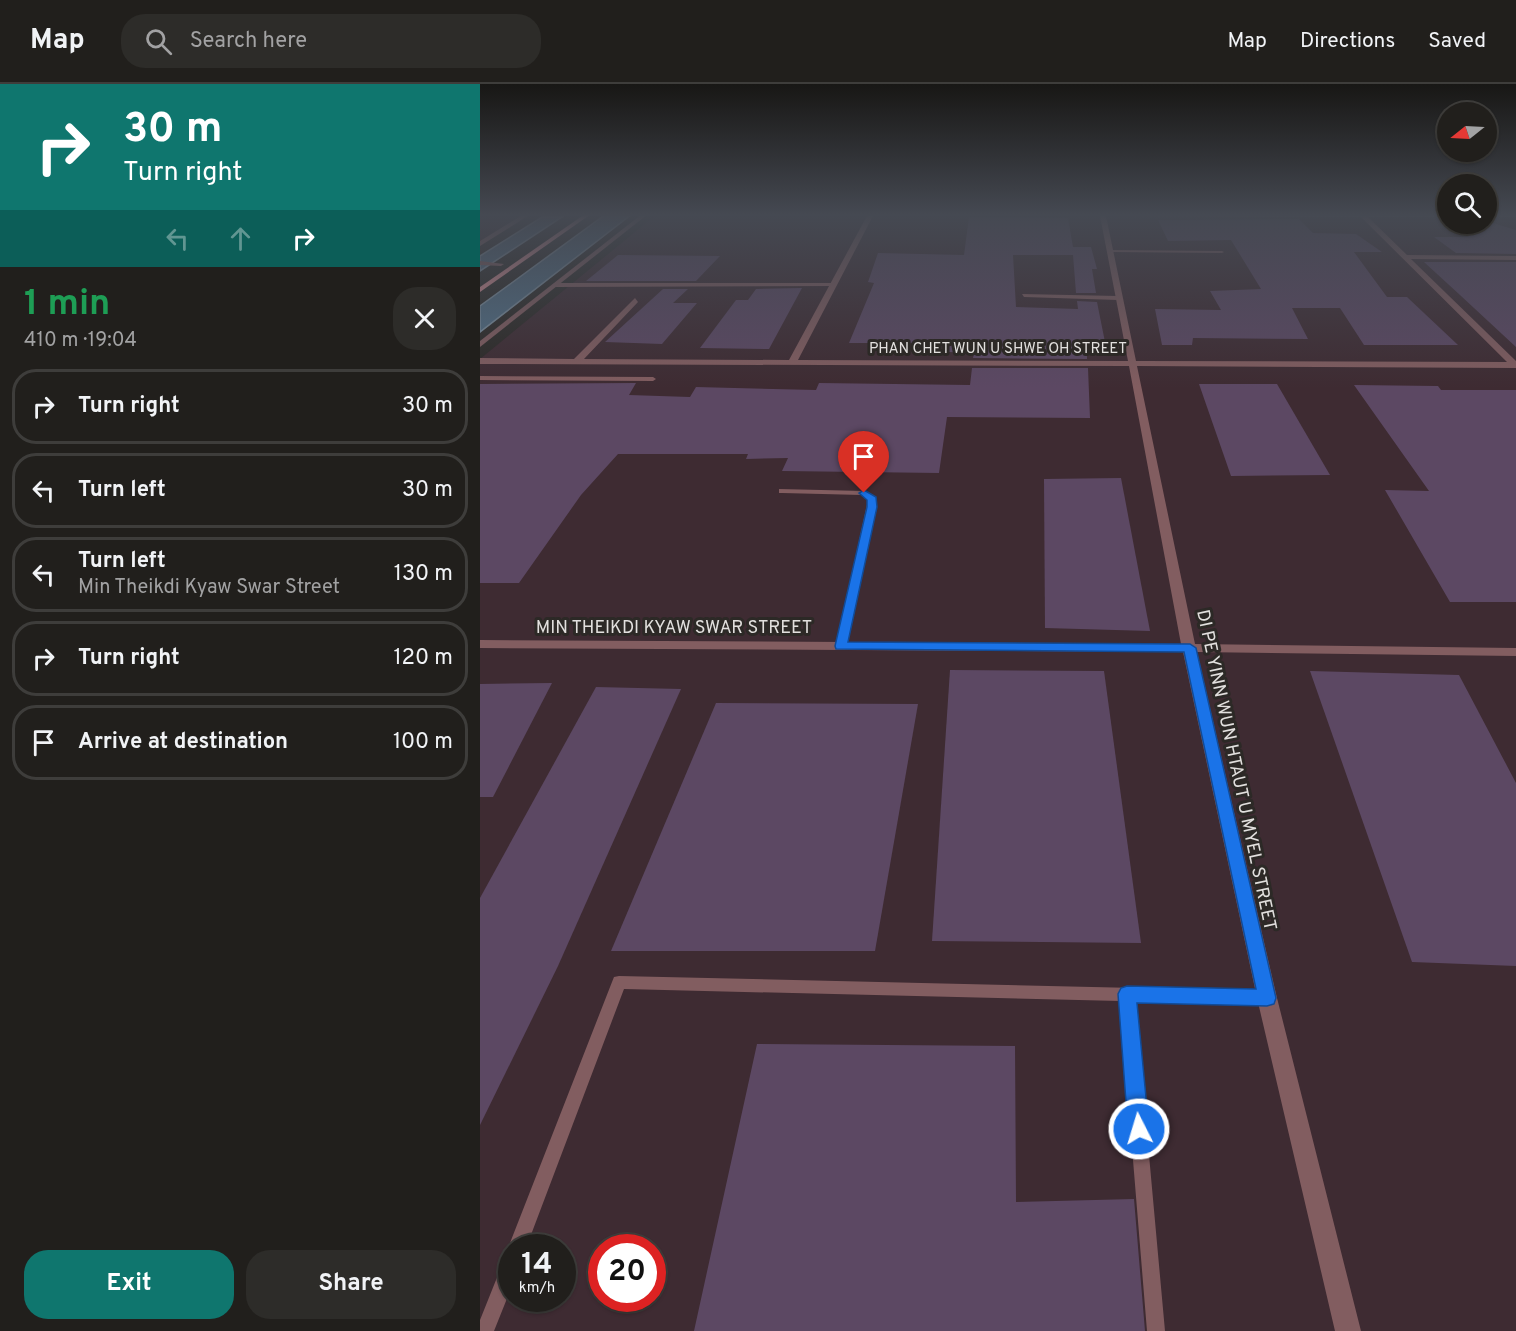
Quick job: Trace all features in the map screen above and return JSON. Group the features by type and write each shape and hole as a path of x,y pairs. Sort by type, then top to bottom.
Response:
{"main road":[{"path":"480,290 505,272"}],"street":[{"path":"480,345 571,272"},
{"path":"793,361 839,272"},
{"name":"DI PE YINN WUN HTAUT U MYEL STREET","path":"1114,272 1190,648 1267,998 1348,1331"},
{"path":"1420,272 1515,365"},
{"path":"576,362 635,300"},
{"name":"PHAN CHET WUN U SHWE OH STREET","path":"480,362 793,361 1515,365"},
{"name":"MIN THEIKDI KYAW SWAR STREET","path":"480,644 1516,652"}],"lane":[{"path":"555,285 832,285"},
{"path":"1024,295 1118,298"},
{"path":"480,378 653,379"},
{"path":"782,491 864,493 872,499 841,646"},
{"path":"522,1234 619,982 1267,998"},
{"path":"1127,994 1156,1331"},
{"path":"484,1331 498,1296"}],"shaded area":[{"path":"586,272 1516,272 1516,1331 480,1331 480,359"}],"water":[{"path":"526,272 557,272 480,332 480,306"}],"building":[{"path":"597,272 704,272 696,281 586,281"},
{"path":"871,272 1014,272 1016,307 1078,309 1077,301 1097,302 1107,352 1087,352 1087,359 973,358 974,353 948,352 949,343 849,343 874,283 868,282"},
{"path":"1074,272 1093,272 1096,293 1076,293"},
{"path":"1251,272 1369,272 1387,297 1407,297 1458,345 1364,345 1340,308 1292,308 1308,339 1193,338 1192,345 1162,345 1155,309 1221,310 1210,291 1261,289"},
{"path":"1435,272 1516,272 1516,347"},
{"path":"802,288 769,349 700,348 736,300 748,300 756,289"},
{"path":"663,289 688,289 673,303 697,303 662,344 605,342"},
{"path":"972,368 1088,368 1090,418 947,417 939,473 782,471 788,458 746,459 748,454 618,454 581,495 519,583 480,583 480,384 636,383 629,395 690,397 696,387 816,390 819,383 970,385"},
{"path":"1199,384 1277,384 1330,475 1231,476"},
{"path":"1354,385 1438,386 1441,390 1516,390 1516,602 1450,602 1385,490 1429,491"},
{"path":"1121,478 1150,631 1045,628 1044,479"},
{"path":"950,670 1104,671 1141,943 932,941"},
{"path":"1310,671 1459,675 1516,783 1516,966 1412,962"},
{"path":"552,683 493,797 480,797 480,684"},
{"path":"596,687 681,689 558,966 480,1125 480,898"},
{"path":"716,703 918,704 875,951 611,951"},
{"path":"757,1044 1015,1046 1016,1202 1134,1199 1145,1331 694,1331"}],"route":[{"path":"864,493 872,499 872,507 841,646 1190,648 1267,998 1127,994 1139,1129"}]}
